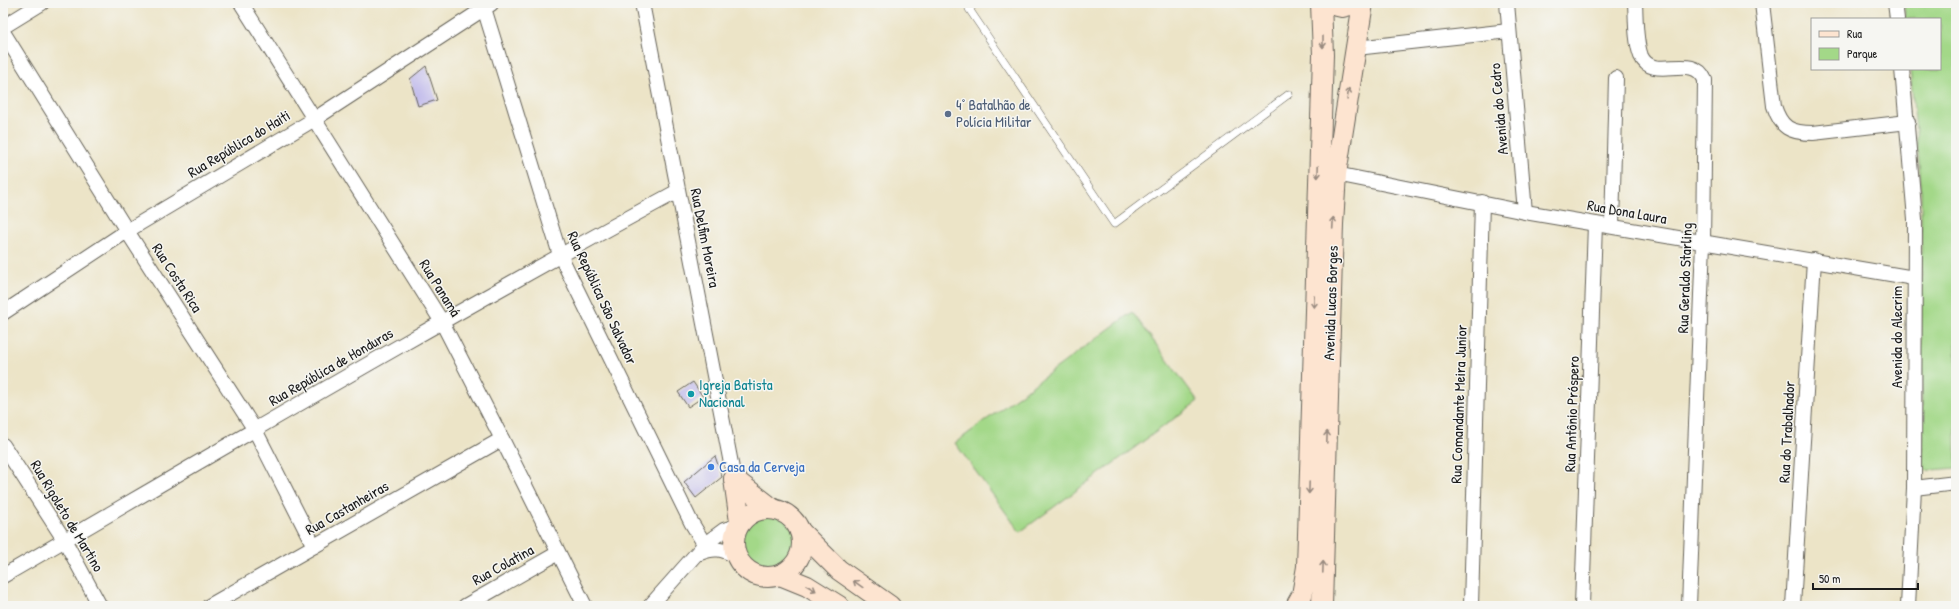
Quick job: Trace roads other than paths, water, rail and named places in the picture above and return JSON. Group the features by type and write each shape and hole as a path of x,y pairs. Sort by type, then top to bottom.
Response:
{"street":[{"path":"3,27 42,3"},
{"name":"Rua Panamá","path":"241,3 313,120 442,322 585,606"},
{"name":"Rua Delfim Moreira","path":"642,3 734,479"},
{"name":"Avenida Lucas Borges","path":"1296,606 1302,595 1307,567 1323,55 1321,3"},
{"path":"1325,3 1342,7 1359,3"},
{"name":"Avenida Lucas Borges","path":"1322,606 1336,174 1363,3"},
{"name":"Avenida do Cedro","path":"1507,3 1526,212"},
{"name":"Rua Geraldo Starling","path":"1635,3 1639,48 1647,64 1659,68 1690,67 1698,70 1705,80 1703,243 1689,606"},
{"path":"1762,3 1774,106 1778,118 1787,128 1798,133 1813,133 1908,122"},
{"path":"1895,3 1897,18"},
{"name":"Rua República do Haiti","path":"3,313 127,231 313,120 488,6"},
{"name":"Rua República São Salvador","path":"488,6 560,255 704,549"},
{"path":"1356,48 1509,31"},
{"name":"Rua Costa Rica","path":"3,32 127,231 255,430 314,546"},
{"name":"Avenida do Alecrim","path":"1902,70 1908,122 1915,219 1914,488 1908,606"},
{"path":"1612,226 1616,78"},
{"name":"Rua Dona Laura","path":"1336,174 1526,212 1914,278"},
{"name":"Rua República de Honduras","path":"3,576 442,322 560,255 678,191"},
{"name":"Rua Comandante Meira Junior","path":"1471,606 1482,202"},
{"name":"Rua Antônio Próspero","path":"1582,606 1595,224"},
{"name":"Rua do Trabalhador","path":"1793,606 1814,260"},
{"name":"Rua Castanheiras","path":"209,606 502,439"},
{"name":"Rua Rigoleto de Martino","path":"3,444 65,541 100,606"},
{"path":"734,479 773,509 790,516 800,531 839,570 890,606"},
{"path":"734,479 739,524 734,536 734,546 736,556 742,565 750,572 759,576 770,577 780,575 789,570 796,562 801,552 802,542 800,531"},
{"path":"1914,488 1956,483"},
{"path":"650,606 724,530 739,524 754,511 773,509"},
{"path":"704,549 723,549 736,556"},
{"name":"Rua Colatina","path":"465,606 558,553"},
{"path":"780,575 807,586 839,606"}],"lane":[{"path":"976,3 969,9 1114,224 1289,94"}],"place":[{"name":"4° Batalhão de Polícia Militar","path":"948,114"},
{"name":"Igreja Batista Nacional","path":"691,394"},
{"name":"Casa da Cerveja","path":"711,467"}]}
